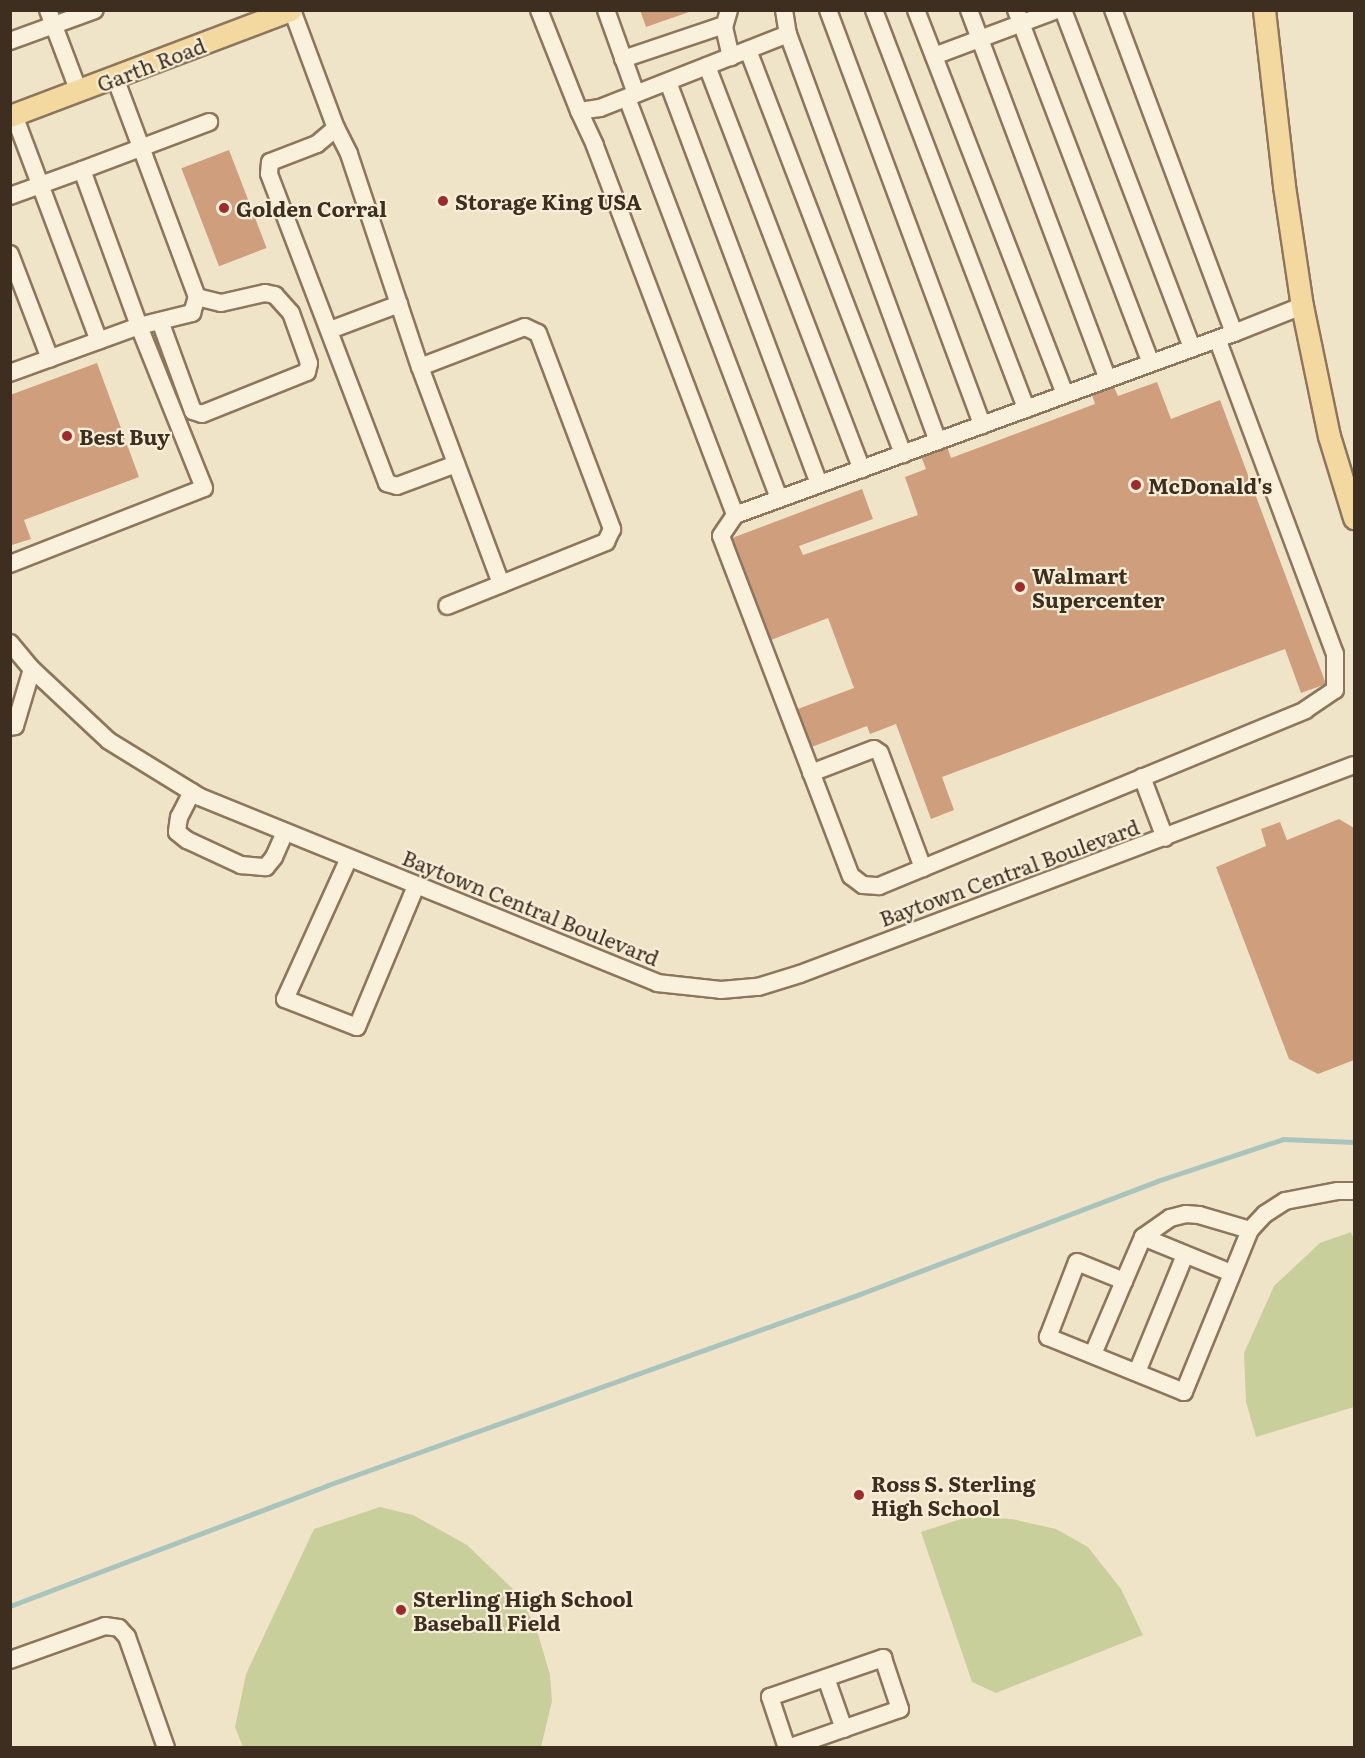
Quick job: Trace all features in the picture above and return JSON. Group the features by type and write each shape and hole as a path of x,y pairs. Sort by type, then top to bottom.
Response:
{"main road":[{"name":"Garth Road","path":"12,116 291,10"},
{"path":"1266,11 1284,186 1302,306 1329,436 1354,518"}],"street":[{"path":"10,41 51,18 95,10"},
{"path":"291,10 336,128 349,154 420,367 501,584"},
{"path":"539,10 595,147 735,515"},
{"path":"606,10 623,59 631,96 779,498"},
{"path":"784,10 788,34 938,441"},
{"path":"828,10 982,425"},
{"path":"874,10 1026,409"},
{"path":"916,10 1065,394"},
{"path":"969,10 1108,379"},
{"path":"934,57 980,40 1019,17 1057,10"},
{"path":"1064,10 1192,348"},
{"path":"1113,10 1234,333"},
{"path":"1019,17 1151,363"},
{"path":"51,18 79,92"},
{"path":"623,59 726,18 731,57"},
{"path":"579,111 600,108 788,34"},
{"path":"748,50 903,454"},
{"path":"707,66 862,469"},
{"path":"10,374 139,326 192,313 198,297 115,78"},
{"path":"668,82 819,484"},
{"path":"12,116 99,341"},
{"path":"10,196 208,122"},
{"path":"336,128 317,144 270,162 269,167 387,483 397,486 456,464"},
{"path":"10,564 204,488 139,326 82,170"},
{"path":"10,254 50,359"},
{"path":"160,321 193,411 202,414 307,372 309,363 291,313 275,295 265,293 221,303 198,297"},
{"path":"330,330 399,304"},
{"path":"1217,339 1335,654 1335,690 1305,710 923,868 879,886 863,885 851,876 721,536 735,515 779,498 862,469 1065,394 1108,379 1192,348 1217,339 1234,333 1302,306"},
{"path":"420,367 525,327 538,333 612,529 606,542 447,606"},
{"name":"Baytown Central Boulevard","path":"10,643 32,669 109,741 192,792 416,886 657,983 721,990 758,987 800,974 1354,765"},
{"path":"10,727 15,726 32,669"},
{"path":"811,773 874,749 880,753 923,868"},
{"path":"1142,777 1165,838"},
{"path":"192,792 178,818 177,832 187,840 241,865 266,867 274,857 285,832"},
{"path":"350,858 285,999 357,1027 416,886"},
{"path":"1124,1281 1077,1262 1048,1337 1184,1392 1250,1230 1265,1214 1285,1202 1338,1191 1354,1191"},
{"path":"1093,1354 1143,1237 1170,1218 1186,1214 1199,1215 1250,1230"},
{"path":"1143,1237 1231,1273"},
{"path":"1137,1372 1185,1255"},
{"path":"10,1660 105,1626 119,1628 127,1637 166,1748"},
{"path":"883,1658 900,1709 788,1748 770,1697 826,1678 883,1658"},
{"path":"826,1678 844,1729"}],"green space":[{"path":"1351,1232 1354,1240 1354,1407 1256,1437 1246,1402 1244,1353 1274,1286 1320,1243"},
{"name":"Sterling High School Baseball Field","path":"380,1507 413,1515 467,1545 517,1593 536,1627 550,1675 552,1701 541,1747 243,1747 235,1727 246,1674 314,1529"},
{"path":"967,1517 1012,1519 1056,1529 1088,1547 1121,1589 1143,1635 996,1693 972,1682 921,1532"}],"building":[{"path":"640,10 691,10 692,11 646,27"},
{"name":"Golden Corral","path":"229,150 267,248 219,266 181,168"},
{"name":"Best Buy","path":"97,363 139,477 24,520 31,539 12,545 10,395"},
{"name":"Walmart Supercenter","path":"1157,382 1171,419 1220,400 1326,684 1301,693 1285,649 942,777 954,810 931,819 896,724 870,734 867,726 809,748 795,710 854,688 828,618 771,640 732,538 862,489 873,519 799,546 803,555 918,515 905,477 926,469 921,456 947,446 951,458 1095,404 1092,395 1114,387 1118,396"},
{"path":"1339,819 1354,828 1354,1060 1318,1074 1289,1059 1216,867 1266,846 1261,829 1280,822 1287,840"}],"waterway":[{"path":"10,1606 328,1485 860,1294 1157,1181 1283,1139 1354,1142"}],"place":[{"name":"Storage King USA","path":"443,201"},
{"name":"Golden Corral","path":"224,208"},
{"name":"Best Buy","path":"67,436"},
{"name":"McDonald's","path":"1136,485"},
{"name":"Walmart Supercenter","path":"1020,587"},
{"name":"Ross S. Sterling High School","path":"859,1495"},
{"name":"Sterling High School Baseball Field","path":"401,1610"}]}
